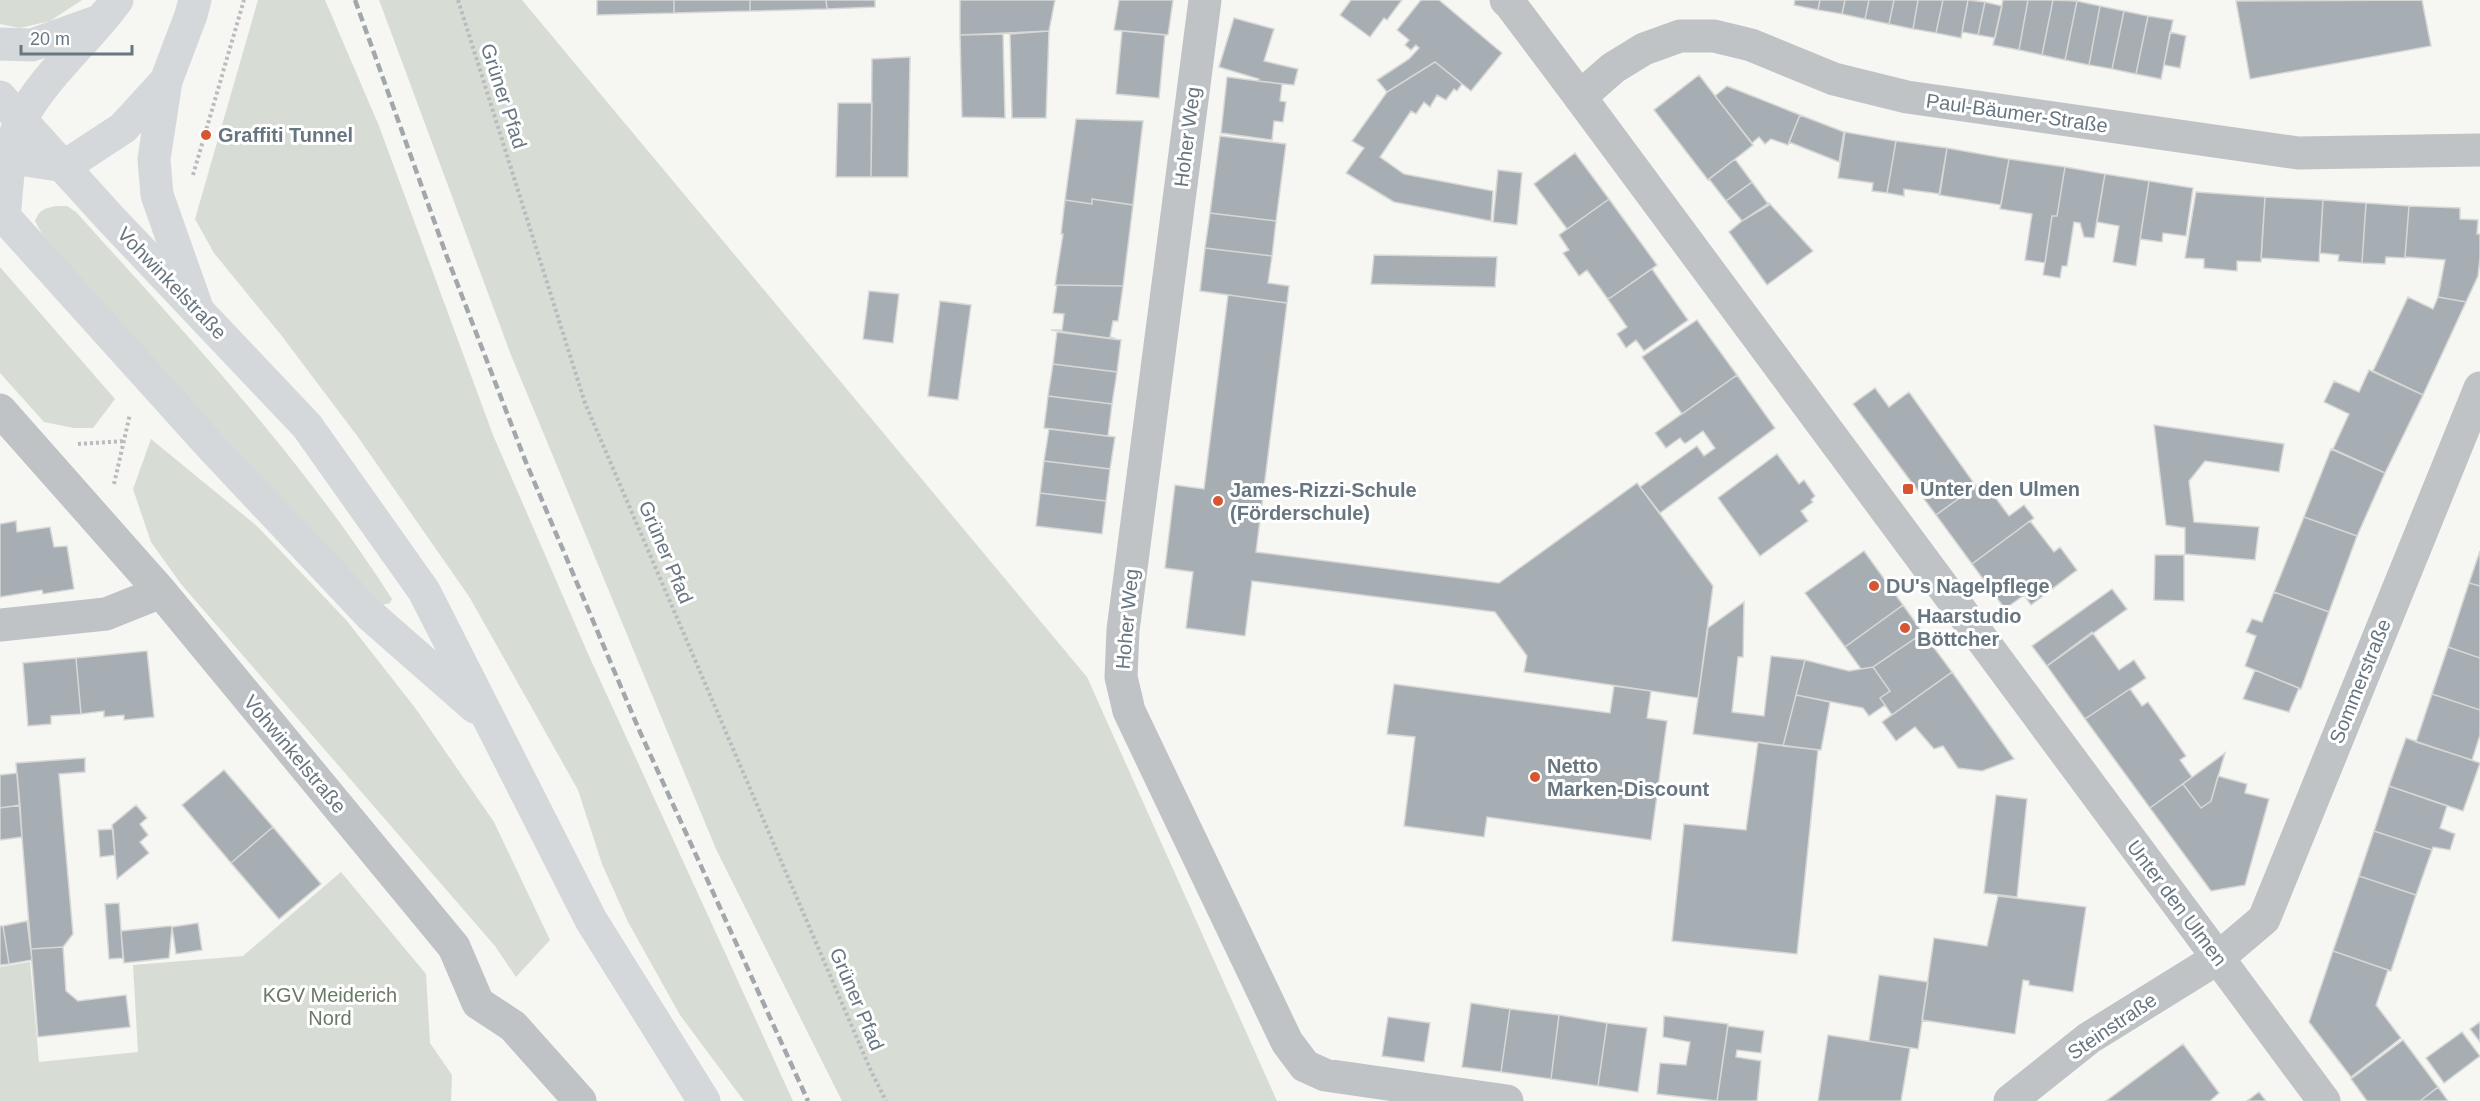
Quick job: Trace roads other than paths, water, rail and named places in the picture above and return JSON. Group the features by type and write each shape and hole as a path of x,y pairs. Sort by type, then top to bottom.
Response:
{"main road":[{"path":"195,0 166,81 154,159 157,195 197,308"},
{"path":"0,44 32,45 110,9"},
{"path":"2,215 10,108 50,80 110,9"},
{"path":"5,157 65,166 123,128 166,81"},
{"name":"Vohwinkelstraße","path":"10,108 110,218 307,426 424,591 591,920 704,1101"},
{"name":"Vohwinkelstraße","path":"2,215 210,445 370,615 488,718"}],"street":[{"name":"Hoher Weg","path":"1205,0 1123,630 1121,677 1129,711 1287,1042 1305,1066 1325,1075 1507,1101"},
{"name":"Unter den Ulmen","path":"1511,2 2324,1101"},
{"name":"Paul-Bäumer-Straße","path":"1581,97 1613,68 1644,49 1680,36 1714,36 1751,45 1834,79 1907,97 2298,153 2480,150"},
{"name":"Sommerstraße","path":"2218,958 2264,919 2480,388"},
{"name":"Vohwinkelstraße","path":"0,410 160,592 454,947 478,1003 513,1026 580,1101"},
{"path":"0,625 106,614 160,592"},
{"name":"Steinstraße","path":"2010,1101 2089,1038 2218,958"}],"railway":[{"path":"355,0 447,257 525,460 640,732 808,1101"}],"place":[{"name":"Graffiti Tunnel","path":"206,135"},
{"name":"Unter den Ulmen","path":"1908,489"},
{"name":"James-Rizzi-Schule (Förderschule)","path":"1218,501"},
{"name":"DU's Nagelpflege","path":"1874,586"},
{"name":"Haarstudio Böttcher","path":"1905,628"},
{"name":"Netto Marken-Discount","path":"1535,777"}],"park label":[{"name":"KGV Meiderich Nord","path":"330,1006"}]}
